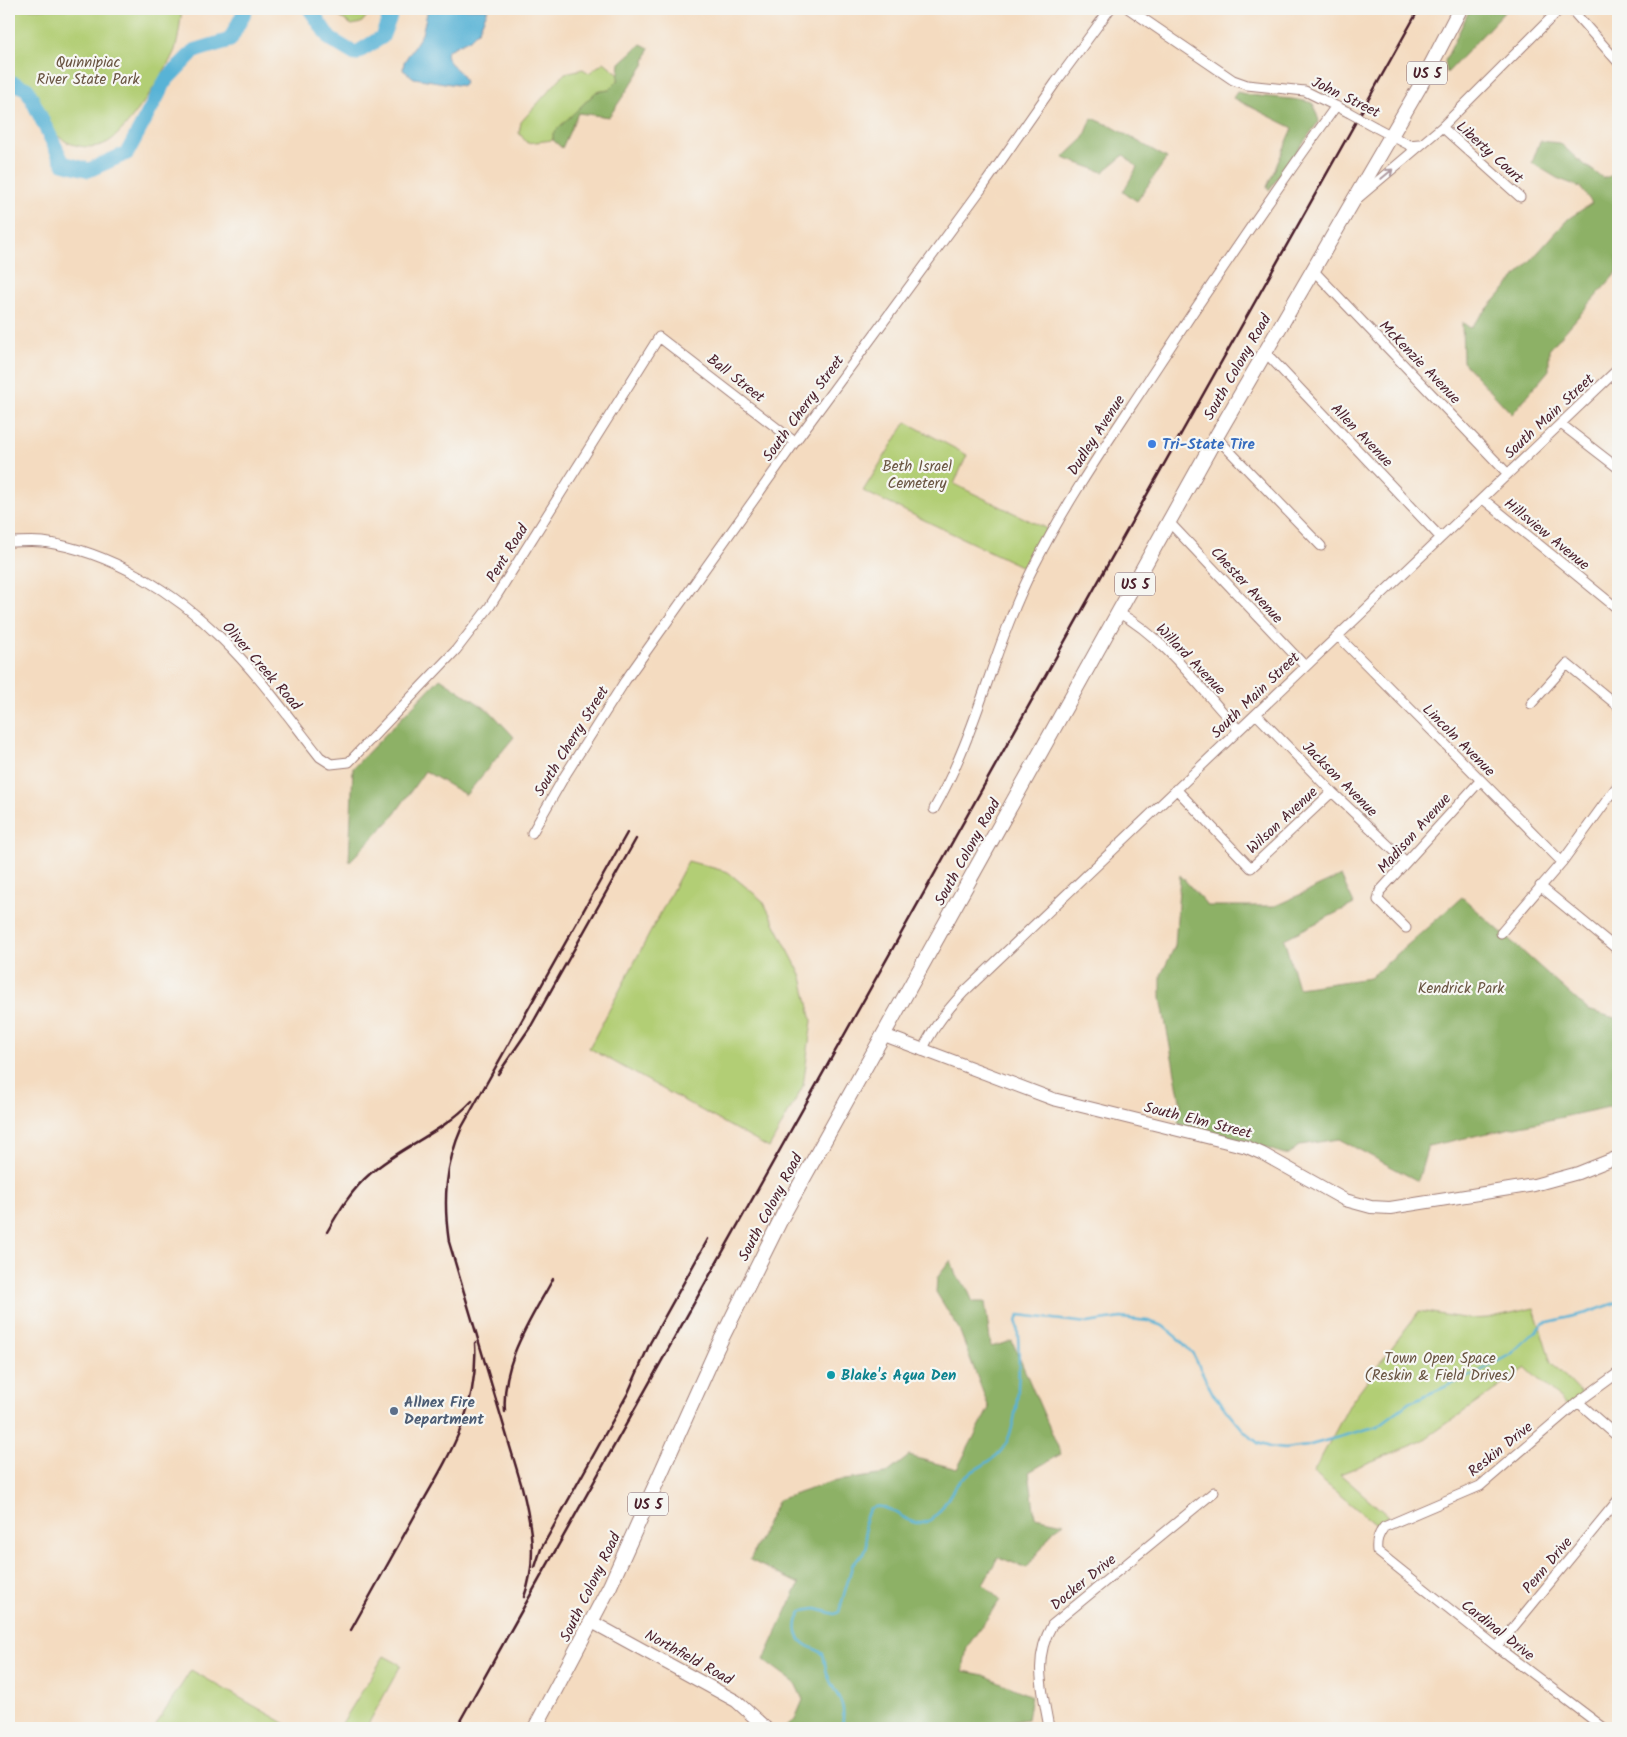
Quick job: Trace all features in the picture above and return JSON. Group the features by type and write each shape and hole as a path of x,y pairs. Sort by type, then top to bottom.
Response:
{"main road":[{"name":"South Colony Road","path":"535,1728 592,1622 627,1551 749,1281 783,1214 1264,351 1392,136 1460,9"},
{"name":"South Elm Street","path":"884,1035 922,1051 1053,1099 1247,1147 1263,1154 1335,1196 1372,1207 1403,1206 1534,1185 1578,1172 1618,1157"},
{"name":"Northfield Road","path":"592,1622 736,1701 766,1728"}],"street":[{"name":"South Cherry Street","path":"532,833 564,777 622,686 795,442 982,188 1110,9"},
{"name":"John Street","path":"1129,9 1233,80 1247,85 1305,92 1348,112 1409,145 1419,144"},
{"path":"1353,203 1412,153 1419,144 1442,127 1560,9"},
{"path":"1571,9 1618,62"},
{"name":"Dudley Avenue","path":"934,810 960,756 1019,596 1052,531 1214,279 1336,106"},
{"name":"Liberty Court","path":"1442,127 1520,197"},
{"name":"McKenzie Avenue","path":"1312,270 1508,474"},
{"name":"Ball Street","path":"660,337 795,442"},
{"name":"Pent Road","path":"349,762 451,657 490,606 660,337"},
{"name":"Allen Avenue","path":"1264,351 1440,537"},
{"name":"South Main Street","path":"922,1051 945,1013 964,992 1238,730 1257,715 1305,666 1618,369"},
{"path":"1561,424 1618,468"},
{"path":"1216,437 1321,546"},
{"name":"Hillsview Avenue","path":"1483,499 1618,609"},
{"name":"Chester Avenue","path":"1169,522 1305,666"},
{"name":"Oliver Creek Road","path":"9,542 42,542 90,554 133,573 158,588 183,605 224,640 320,757 332,764 349,762"},
{"name":"Willard Avenue","path":"1119,612 1131,619 1163,648 1238,730"},
{"name":"Lincoln Avenue","path":"1338,636 1562,862"},
{"path":"1531,704 1568,664 1618,706"},
{"name":"Jackson Avenue","path":"1257,715 1332,792 1406,862"},
{"name":"Madison Avenue","path":"1406,928 1378,900 1378,895 1480,781"},
{"path":"1501,933 1562,862 1618,785"},
{"name":"Wilson Avenue","path":"1176,789 1251,868 1332,792"},
{"path":"1540,886 1618,950"},
{"name":"Reskin Drive","path":"1377,1551 1378,1535 1384,1527 1480,1486 1578,1402 1618,1373"},
{"path":"1578,1402 1618,1437"},
{"name":"Docker Drive","path":"1049,1728 1039,1667 1043,1640 1052,1625 1214,1492"},
{"name":"Penn Drive","path":"1497,1648 1618,1500"},
{"name":"Cardinal Drive","path":"1377,1551 1497,1648 1604,1728"}],"green space":[{"name":"Quinnipiac River State Park","path":"9,9 182,9 175,50 145,100 116,136 98,146 88,147 72,144 57,135 50,128 28,94 9,81"},
{"path":"327,9 373,9 361,23 352,25"},
{"path":"1470,9 1507,9 1447,73 1445,61"},
{"path":"641,44 649,48 644,65 609,117 578,113 562,148 553,140 553,133 596,92 609,90 618,81 620,63"},
{"path":"604,62 619,74 618,81 609,90 596,92 554,133 553,140 527,143 519,133 521,122 565,73 583,69 589,73"},
{"path":"1237,92 1313,103 1319,121 1269,190 1267,187 1293,128 1233,98"},
{"path":"1092,118 1111,126 1167,158 1137,201 1123,192 1137,167 1124,155 1103,172 1063,158 1084,138"},
{"path":"1540,141 1560,143 1577,159 1603,178 1618,174 1618,271 1549,350 1549,370 1512,414 1463,362 1462,322 1470,328 1568,219 1592,203 1580,187 1557,178 1532,163"},
{"name":"Beth Israel Cemetery","path":"906,422 967,455 954,484 1047,529 1027,569 863,491"},
{"path":"440,678 491,712 514,737 466,795 425,771 392,818 349,862 353,768"},
{"path":"688,861 728,872 763,901 802,977 812,1021 803,1086 769,1148 589,1048"},
{"name":"Kendrick Park","path":"1180,875 1208,906 1275,906 1341,876 1354,904 1284,939 1298,988 1370,978 1462,897 1588,1010 1618,1019 1618,1105 1428,1146 1418,1181 1339,1139 1300,1145 1288,1155 1230,1137 1178,1124 1181,1106 1161,998 1161,975 1175,946"},
{"path":"951,1260 956,1276 966,1286 973,1302 985,1302 991,1347 1012,1341 1061,1454 1029,1472 1035,1517 1064,1523 1054,1530 1027,1568 998,1557 983,1584 1000,1600 967,1647 963,1671 984,1675 1031,1696 1027,1719 972,1728 784,1728 795,1719 803,1700 795,1683 764,1660 799,1584 750,1560 778,1500 831,1482 886,1474 909,1456 957,1469 989,1408 959,1329 936,1292 937,1278"},
{"name":"Town Open Space (Reskin & Field Drives)","path":"1534,1308 1551,1362 1583,1395 1572,1410 1526,1368 1422,1441 1340,1474 1388,1516 1375,1524 1313,1473 1351,1402 1419,1311 1469,1319 1488,1318"},
{"path":"384,1656 401,1665 366,1728 339,1728"},
{"path":"191,1670 293,1728 154,1728"}],"water":[{"path":"428,9 488,9 479,30 470,39 448,50 446,54 447,58 464,79 465,83 463,86 414,78 403,70 404,62 422,34"}],"waterway":[{"path":"9,81 27,89 63,163 89,170 127,153 166,80 194,51 230,40 246,9"},
{"path":"310,9 330,39 355,54 382,37 393,9"},
{"path":"841,1728 843,1719 842,1705 827,1673 823,1654 802,1642 797,1633 796,1629 800,1615 802,1611 816,1609 835,1614 839,1612 853,1563 864,1554 867,1546 864,1523 869,1509 882,1507 909,1521 916,1523 929,1521 939,1512 960,1481 1000,1452 1007,1441 1016,1409 1019,1371 1017,1322 1019,1315 1087,1323 1121,1318 1148,1321 1163,1326 1193,1354 1213,1394 1245,1432 1258,1443 1269,1447 1285,1449 1307,1446 1378,1426 1410,1402 1475,1374 1511,1354 1544,1323 1587,1313 1618,1302"}],"railway":[{"path":"456,1728 1419,9"},
{"path":"524,1597 531,1570 532,1556 528,1514 522,1487 449,1242 446,1212 447,1183 452,1155 462,1127 627,833"},
{"path":"498,1074 531,1026 636,839"},
{"path":"327,1232 341,1208 364,1179 383,1163 448,1122 472,1101"},
{"path":"535,1567 541,1549 628,1393 650,1343 708,1239"},
{"path":"505,1412 505,1394 512,1359 527,1326 553,1279"},
{"path":"351,1630 449,1455 466,1413 472,1391 475,1368 475,1343"}],"place":[{"name":"Tri-State Tire","path":"1152,444"},
{"name":"Blake's Aqua Den","path":"831,1375"},
{"name":"Allnex Fire Department","path":"394,1411"}]}
